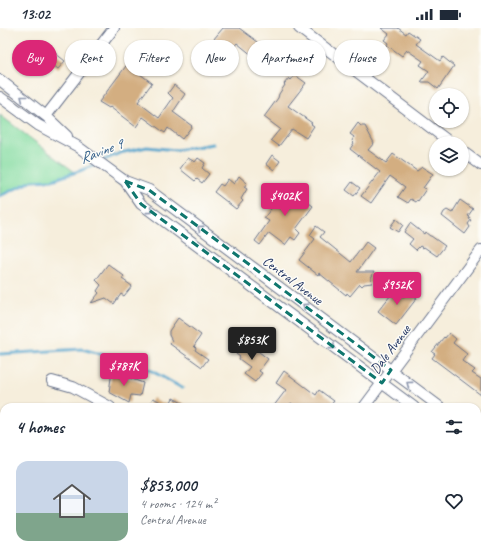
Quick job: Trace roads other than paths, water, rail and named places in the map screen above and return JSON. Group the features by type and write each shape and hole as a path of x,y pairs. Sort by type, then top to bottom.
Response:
{"street":[{"path":"46,116 114,28"},
{"path":"299,28 442,136"},
{"name":"Central Avenue","path":"0,80 46,116 80,148 125,182 141,204 409,403"},
{"name":"Central Avenue","path":"0,97 38,125 80,148"},
{"path":"469,156 481,165"},
{"name":"Central Avenue","path":"125,182 149,190 435,403"},
{"name":"Dale Avenue","path":"367,403 481,250"},
{"path":"264,295 274,284"},
{"path":"52,382 73,387 103,403"}],"waterway":[{"name":"Ravine 9","path":"102,161 120,153 147,147 176,150 213,144"},
{"name":"Ravine 9","path":"0,196 32,181 52,180 97,164"},
{"name":"Ravine 9","path":"0,354 82,349 150,370 182,388"}]}
